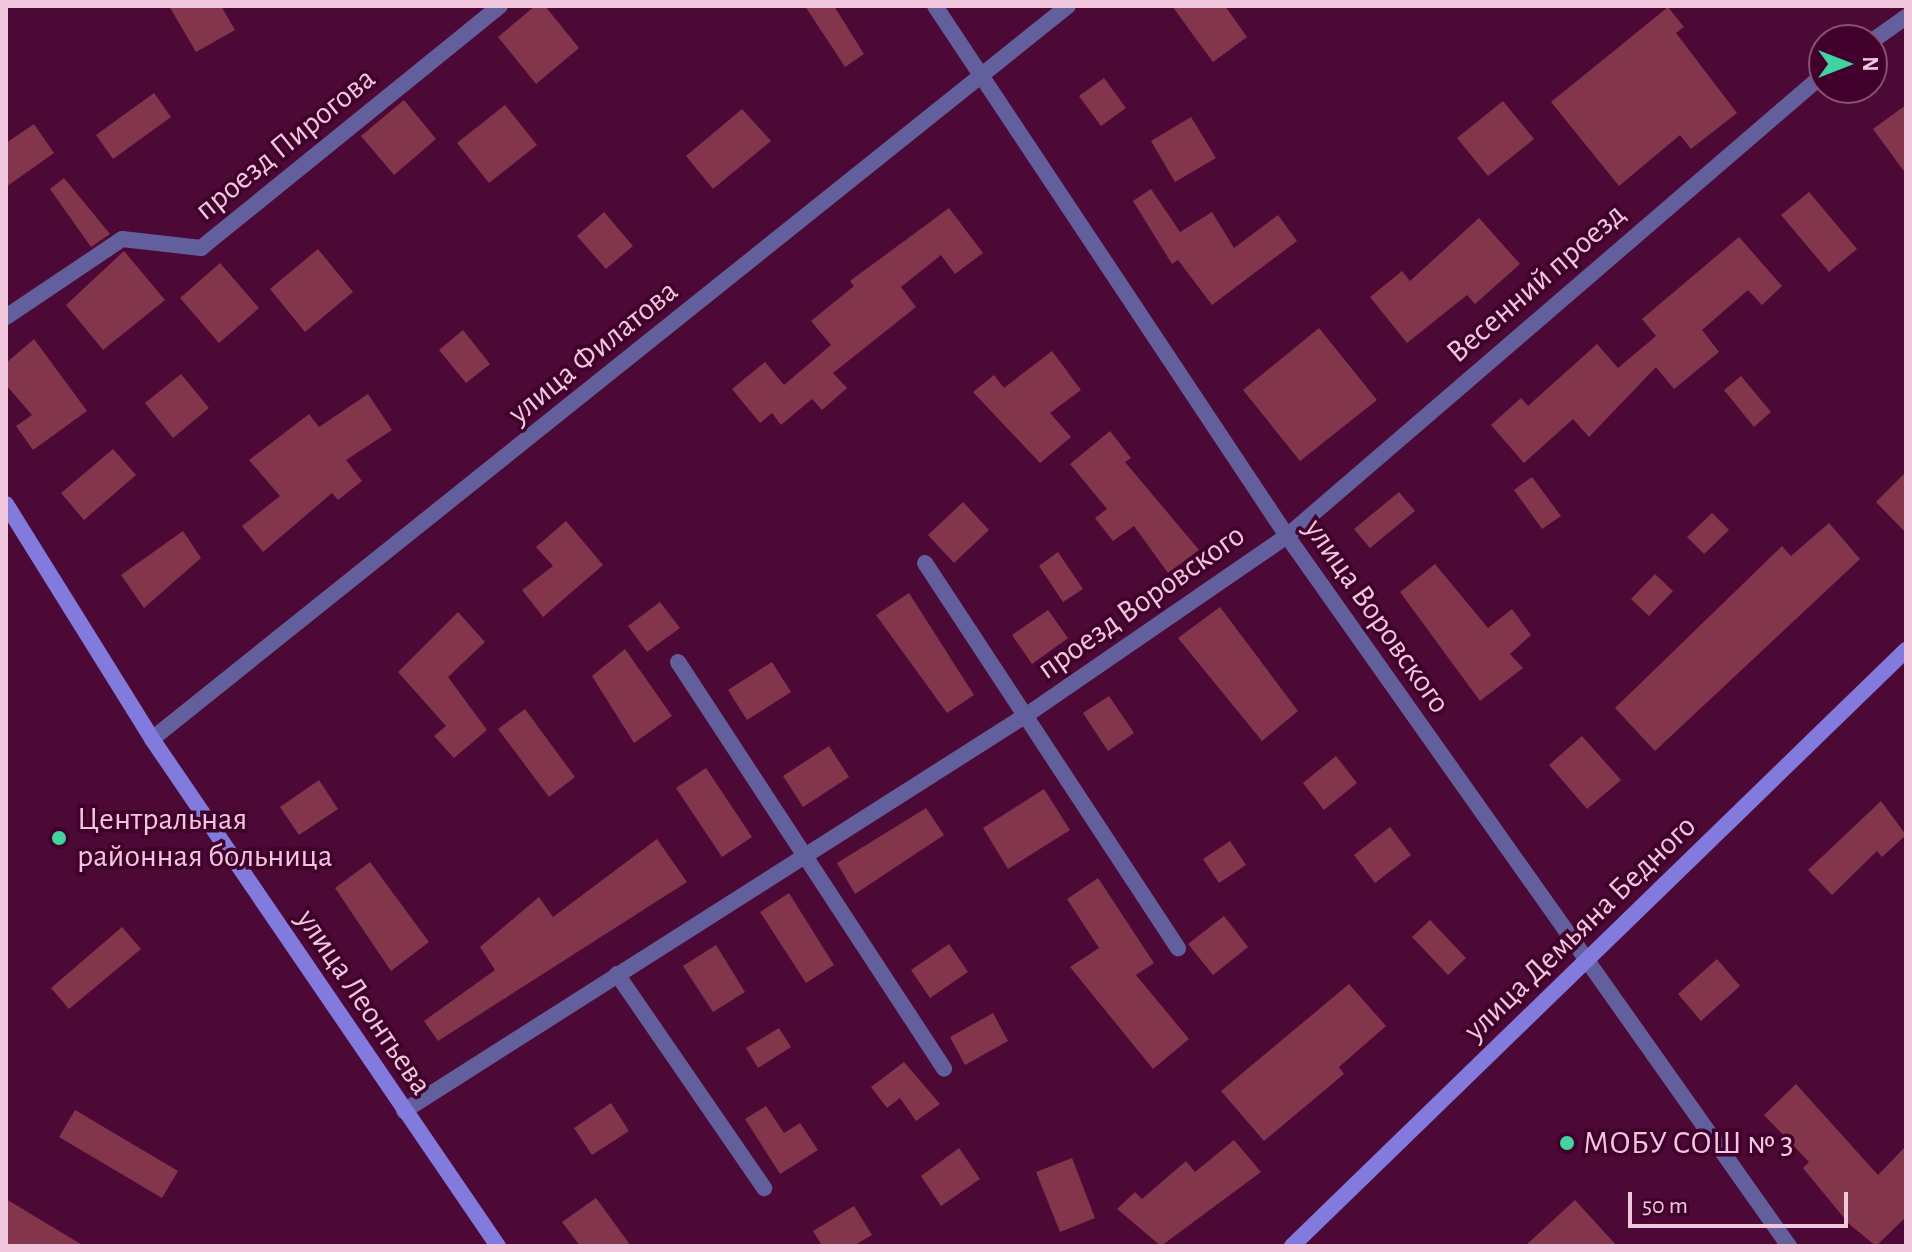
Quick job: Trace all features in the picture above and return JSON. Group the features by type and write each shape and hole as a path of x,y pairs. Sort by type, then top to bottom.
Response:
{"street":[{"name":"проезд Пирогова","path":"6,317 122,239 201,248 500,6"},
{"name":"улица Воровского","path":"935,6 979,81 1287,536 1585,963 1789,1246"},
{"name":"улица Филатова","path":"152,739 979,81 1068,6"},
{"path":"1888,30 1906,17"},
{"name":"Весенний проезд","path":"1287,536 1808,88"},
{"name":"улица Леонтьева","path":"6,504 152,739 498,1246"},
{"name":"проезд Воровского","path":"404,1111 1028,714 1287,536"},
{"name":"проезд Воровского","path":"925,563 1028,714 1178,948"},
{"name":"улица Демьяна Бедного","path":"1292,1246 1906,650"},
{"path":"678,662 801,859 944,1069"},
{"path":"617,974 764,1188"}],"building":[{"path":"169,6 221,6 235,30 196,52"},
{"path":"535,6 545,6 579,48 536,84 498,37"},
{"path":"805,6 834,6 864,54 845,67"},
{"path":"1172,6 1225,6 1247,37 1213,62"},
{"path":"1668,7 1684,27 1676,33 1737,113 1691,149 1680,135 1619,186 1551,102"},
{"path":"1104,78 1126,108 1101,126 1079,96"},
{"path":"154,93 171,117 113,159 96,135"},
{"path":"404,100 436,139 394,175 361,136"},
{"path":"1503,101 1534,139 1488,176 1457,138"},
{"path":"505,105 537,145 489,183 457,143"},
{"path":"1906,105 1906,174 1873,129"},
{"path":"742,109 771,141 713,189 686,156"},
{"path":"1191,117 1216,158 1175,182 1151,141"},
{"path":"34,124 54,153 6,187 6,143"},
{"path":"64,178 110,234 91,247 50,189"},
{"path":"1151,189 1180,232 1212,212 1234,248 1278,215 1297,241 1212,305 1178,260 1172,264 1133,201"},
{"path":"1809,192 1857,249 1829,272 1781,215"},
{"path":"949,208 983,253 955,274 941,255 901,287 916,307 833,373 847,388 822,410 812,399 781,425 772,413 760,423 732,389 765,362 784,385 831,345 811,321 854,286 850,281"},
{"path":"604,212 633,246 606,269 577,236"},
{"path":"1479,218 1520,264 1475,304 1467,295 1407,343 1370,297 1402,271 1410,281"},
{"path":"1739,237 1782,286 1762,305 1748,290 1702,330 1719,352 1674,389 1656,367 1589,437 1573,419 1524,463 1491,425 1521,398 1528,406 1597,344 1618,368 1656,336 1642,319"},
{"path":"318,249 353,292 305,332 270,289"},
{"path":"124,251 165,300 103,350 66,305"},
{"path":"220,263 259,308 219,343 180,298"},
{"path":"1319,328 1377,400 1300,461 1243,390"},
{"path":"463,330 490,364 466,383 439,350"},
{"path":"34,339 87,411 33,450 16,426 32,415 6,385 6,363"},
{"path":"1052,351 1081,390 1050,413 1071,437 1040,463 973,392 994,375 1004,388"},
{"path":"181,374 209,408 173,438 145,403"},
{"path":"1741,376 1771,412 1754,427 1724,390"},
{"path":"368,394 392,430 346,460 362,481 338,500 332,493 263,552 242,526 280,496 249,460 309,414 319,427"},
{"path":"1110,431 1131,458 1125,462 1199,550 1168,573 1134,526 1113,541 1095,518 1107,509 1070,464"},
{"path":"113,449 136,475 84,520 61,493"},
{"path":"1906,472 1906,533 1876,502"},
{"path":"1532,477 1561,516 1542,529 1514,490"},
{"path":"1399,492 1415,511 1370,548 1354,529"},
{"path":"963,502 989,530 954,563 928,535"},
{"path":"1712,513 1729,530 1704,554 1687,537"},
{"path":"566,521 603,565 543,617 522,590 553,566 536,547"},
{"path":"1829,523 1860,559 1655,751 1615,708 1782,546 1791,556"},
{"path":"183,531 201,558 144,608 121,575"},
{"path":"1058,552 1083,589 1063,602 1039,566"},
{"path":"1435,564 1488,628 1512,609 1531,635 1510,654 1523,668 1480,701 1400,592"},
{"path":"1655,574 1673,591 1649,616 1631,599"},
{"path":"909,593 974,695 947,713 876,615"},
{"path":"660,602 680,628 647,652 628,626"},
{"path":"1220,607 1298,711 1262,741 1178,638"},
{"path":"1048,610 1068,638 1032,664 1012,635"},
{"path":"458,612 485,642 448,677 487,730 454,758 434,736 446,726 398,672"},
{"path":"625,649 672,716 634,743 592,676"},
{"path":"772,662 791,692 747,720 728,690"},
{"path":"1109,696 1134,733 1108,751 1083,713"},
{"path":"525,709 575,777 549,797 498,729"},
{"path":"1582,736 1621,780 1587,809 1549,765"},
{"path":"829,746 849,777 803,807 783,776"},
{"path":"1336,756 1357,783 1324,810 1303,783"},
{"path":"706,768 752,837 722,857 676,788"},
{"path":"319,780 338,809 299,835 280,807"},
{"path":"1044,789 1070,830 1008,869 983,828"},
{"path":"1881,801 1906,835 1882,857 1877,851 1832,895 1808,870"},
{"path":"926,808 944,835 855,894 837,863"},
{"path":"1390,827 1411,855 1375,883 1354,855"},
{"path":"657,839 687,882 438,1041 424,1021 495,970 480,947 539,897 553,917"},
{"path":"1230,841 1246,865 1219,883 1203,859"},
{"path":"370,862 429,942 391,971 335,888"},
{"path":"1098,878 1154,963 1136,975 1189,1039 1153,1069 1070,967 1099,948 1067,899"},
{"path":"789,893 834,965 806,983 760,912"},
{"path":"1224,916 1248,947 1213,975 1188,944"},
{"path":"1430,920 1466,958 1448,975 1412,937"},
{"path":"122,927 141,949 69,1009 51,988"},
{"path":"949,944 968,972 930,998 911,970"},
{"path":"716,945 745,992 713,1012 683,966"},
{"path":"1717,959 1740,986 1701,1021 1678,994"},
{"path":"1349,984 1386,1026 1339,1067 1344,1074 1264,1141 1221,1091"},
{"path":"993,1013 1008,1041 965,1065 950,1037"},
{"path":"779,1028 791,1047 758,1068 746,1048"},
{"path":"904,1062 940,1104 916,1121 900,1098 887,1108 871,1087"},
{"path":"1796,1084 1878,1175 1906,1146 1906,1217 1876,1246 1849,1224 1803,1168 1809,1162 1764,1115"},
{"path":"611,1103 629,1131 592,1155 574,1128"},
{"path":"766,1106 784,1133 800,1123 818,1150 780,1174 745,1119"},
{"path":"75,1110 178,1171 162,1198 59,1137"},
{"path":"1234,1140 1261,1172 1161,1246 1117,1209 1135,1192 1142,1199 1186,1161 1195,1172"},
{"path":"959,1148 980,1179 941,1206 921,1176"},
{"path":"1072,1158 1095,1218 1060,1232 1036,1172"},
{"path":"596,1198 631,1246 580,1246 562,1222"},
{"path":"6,1199 84,1246 6,1246"},
{"path":"1575,1200 1617,1246 1525,1246"},
{"path":"854,1206 872,1235 853,1246 822,1246 813,1231"}],"place":[{"name":"Центральная районная больница","path":"59,838"},
{"name":"МОБУ СОШ № 3","path":"1567,1143"}]}
